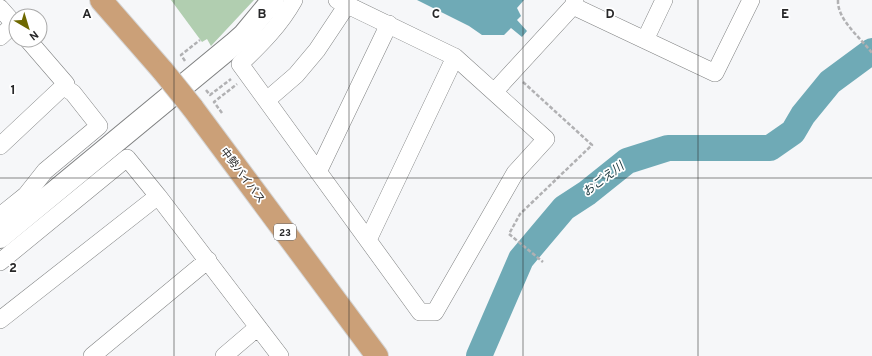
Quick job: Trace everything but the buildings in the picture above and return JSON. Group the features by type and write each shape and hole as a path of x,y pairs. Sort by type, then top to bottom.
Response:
{"highway":[{"name":"中勢バイパス","path":"101,0 164,71 192,107 377,356"}],"street":[{"path":"0,237 239,39 273,0"},
{"path":"266,100 296,75 317,50 342,2 455,57 546,139 515,173 435,312 420,312 318,172 266,100 240,64 281,22 294,0"},
{"path":"645,40 664,0"},
{"path":"494,92 574,3 715,74 750,0"},
{"path":"0,8 8,17"},
{"path":"318,172 389,24"},
{"path":"0,38 8,31"},
{"path":"0,146 66,84 35,48"},
{"path":"368,240 455,57"},
{"path":"0,216 26,195 45,171 99,126 73,93 63,86"},
{"path":"0,262 127,158 208,260 280,356"},
{"path":"0,320 158,196"},
{"path":"92,356 208,260"},
{"path":"224,356 258,327"}],"path":[{"path":"838,0 838,8 844,19 872,54"},
{"path":"185,61 180,55 200,40"},
{"path":"206,90 210,95 232,78"},
{"path":"222,114 214,102 237,84"},
{"path":"509,234 543,262"}],"green space":[{"path":"171,0 254,0 211,46 207,39 202,42"}],"water":[{"path":"417,0 524,0 517,8 521,16 517,20 527,31 522,37 511,28 504,35 482,35 469,26"}],"waterway":[{"name":"おごえ川","path":"479,356 521,259 564,208 587,193 627,161 668,148 770,148 793,132 803,115 830,82 872,51"}]}
